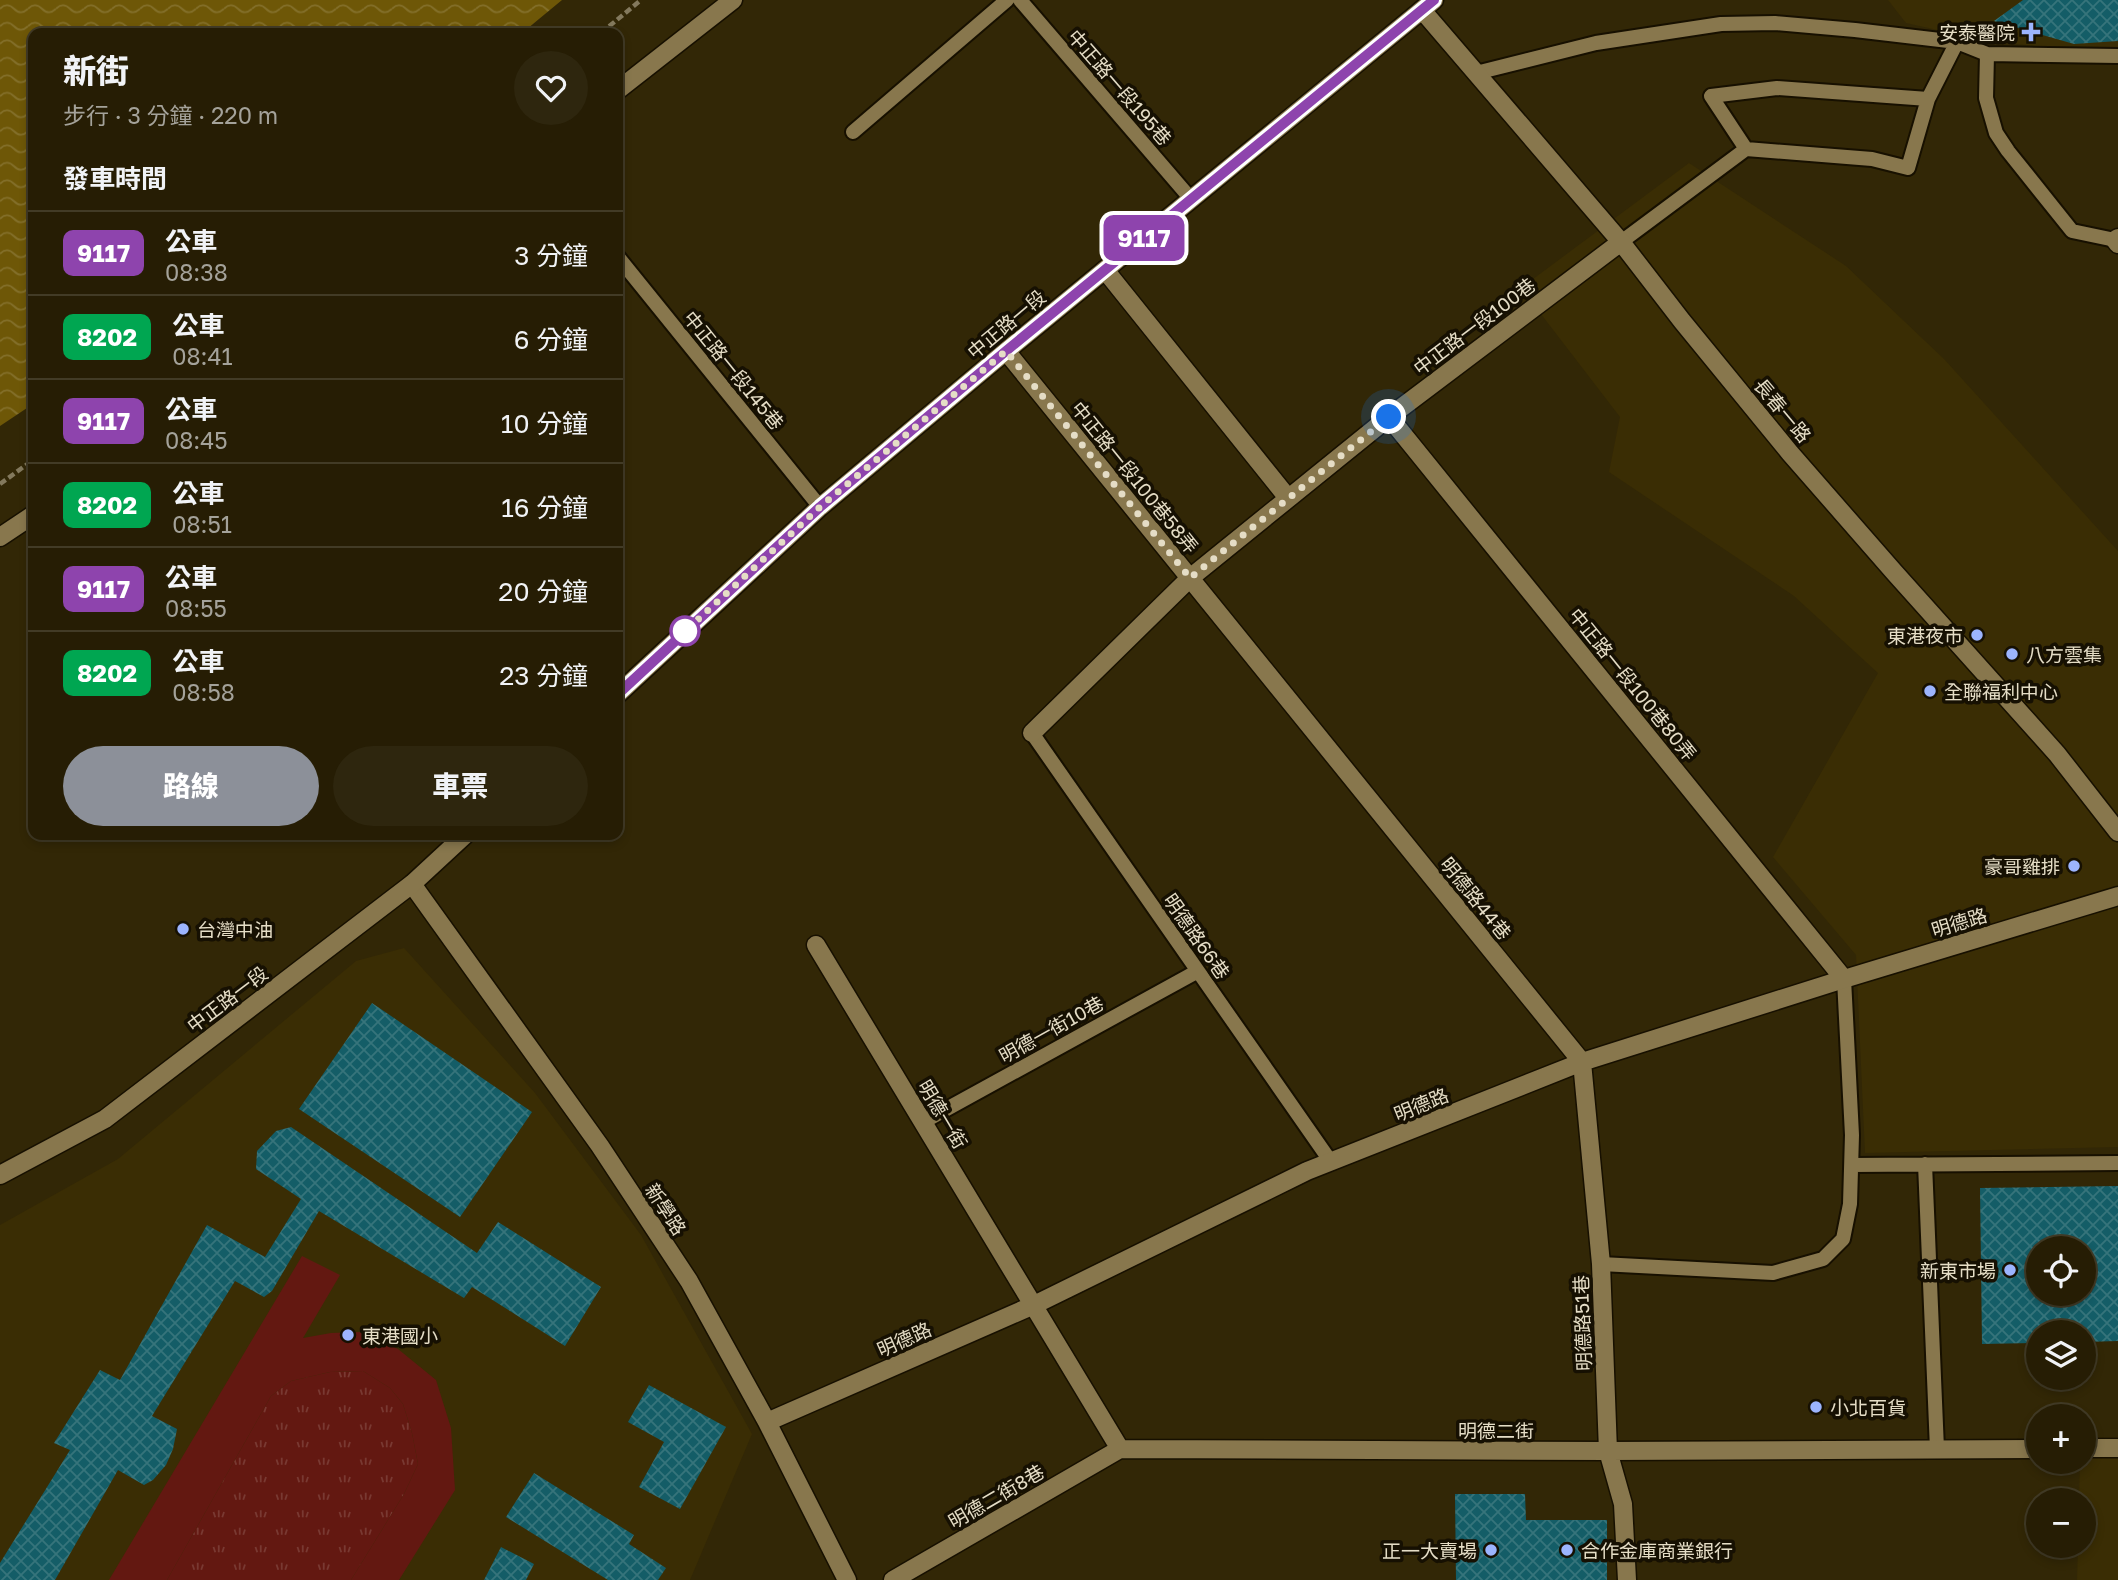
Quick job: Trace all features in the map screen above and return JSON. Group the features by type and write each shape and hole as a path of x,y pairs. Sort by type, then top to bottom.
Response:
{"street":[{"path":"623,86 733,0"},
{"name":"中正路一段","path":"623,689 820,507 1428,5"},
{"name":"長春一路","path":"1428,5 1476,73 1621,242 1790,453 2057,754 2118,832"},
{"name":"中正路一段100巷","path":"1031,733 1190,578 1389,417 1621,242"},
{"path":"1105,270 1288,498"},
{"name":"中正路一段100巷58弄","path":"1006,351 1337,760"},
{"name":"中正路一段100巷80弄","path":"1389,417 1844,979"},
{"path":"0,537 28,518"},
{"name":"明德路44巷","path":"1337,760 1582,1062"},
{"name":"中正路一段","path":"0,1175 105,1119 412,884 460,840"},
{"name":"新學路","path":"412,884 600,1146 689,1281 767,1422 847,1580"},
{"name":"明德路","path":"767,1422 1034,1305 1307,1171 1582,1062 1844,979 2118,897"},
{"name":"明德一街","path":"816,945 1034,1305"},
{"name":"明德路51巷","path":"1582,1062 1601,1264 1608,1451 1623,1504 1627,1580"},
{"path":"1034,1305 1120,1449"},
{"path":"2096,1448 2118,1448"},
{"name":"明德二街","path":"1120,1449 2026,1449"},
{"name":"明德二街8巷","path":"893,1580 1120,1449"}],"lane":[{"path":"853,132 1007,0"},
{"name":"中正路一段195巷","path":"1020,0 1191,199"},
{"path":"1476,73 1596,43 1721,24 1775,23 1855,30 1957,42 1987,54 2118,56"},
{"path":"1621,242 1746,149 1872,159 1908,168 1928,99 1957,42"},
{"path":"1987,54 1986,98 1996,133 2008,151 2072,231 2117,241"},
{"path":"1746,149 1711,96 1777,88 1928,99"},
{"name":"中正路一段145巷","path":"623,263 820,507"},
{"name":"明德路66巷","path":"1031,733 1331,1162"},
{"name":"明德一街10巷","path":"923,1122 1198,971"},
{"path":"1601,1264 1773,1273 1823,1259 1843,1239 1850,1205 1852,1165 1844,979"},
{"path":"1852,1165 2118,1163"},
{"path":"1925,1164 1937,1449"}],"path":[{"path":"607,28 641,0"},
{"path":"0,484 28,464"}],"shaded area":[{"name":"安泰醫院","path":"1888,0 2118,0 2118,48 2068,50 1983,40 1906,23"},
{"name":"東港夜市","path":"1689,163 1846,266 1944,359 2118,551 2118,1147 1865,1153 1856,955 1773,857 1878,673 1794,596 1609,472 1620,417 1521,288"},
{"name":"東港國小","path":"404,948 535,1093 641,1235 752,1434 690,1580 0,1580 0,1225 118,1159 356,961"},
{"path":"2096,1437 2118,1437 2118,1580 2077,1580 2078,1558 2096,1558 2096,1488 2079,1488 2080,1474 2096,1474"}],"green space":[{"path":"302,1256 340,1275 303,1338 360,1332 398,1349 436,1380 451,1428 455,1490 399,1580 351,1580 404,1494 418,1464 412,1433 403,1404 390,1388 363,1371 330,1372 291,1381 271,1396 167,1580 109,1580"},
{"path":"363,1371 390,1388 403,1404 418,1464 404,1494 351,1580 167,1580 271,1396 291,1381 330,1372"}],"water":[{"path":"0,0 562,0 528,28 28,28 28,407 0,426"}],"building":[{"path":"2023,0 2118,0 2118,41 2074,44 1994,21"},
{"path":"372,1003 532,1112 460,1217 299,1109"},
{"path":"291,1127 477,1253 498,1222 601,1287 565,1346 472,1287 464,1298 319,1211 272,1291 264,1297 235,1281 152,1416 177,1429 166,1465 153,1480 144,1485 118,1470 55,1580 0,1580 0,1563 70,1450 54,1443 100,1370 120,1380 207,1225 265,1257 301,1199 256,1169 257,1151 276,1131"},
{"name":"新東市場","path":"2118,1186 2118,1341 2096,1342 2096,1320 2026,1320 2026,1343 1982,1344 1980,1188"},
{"path":"649,1385 726,1427 680,1509 639,1487 664,1442 628,1422"},
{"path":"534,1473 634,1535 629,1544 666,1568 658,1580 608,1580 506,1517"},
{"path":"1455,1494 1525,1494 1526,1520 1607,1520 1607,1580 1456,1580"},
{"path":"501,1547 534,1564 526,1580 484,1580"}],"bus line":[{"name":"9117","path":"623,689 820,507 1434,0"}],"place":[{"name":"安泰醫院","path":"2031,32"},
{"name":"東港夜市","path":"1977,635"},
{"name":"八方雲集","path":"2012,654"},
{"name":"全聯福利中心","path":"1930,691"},
{"name":"豪哥雞排","path":"2074,866"},
{"name":"台灣中油","path":"183,929"},
{"name":"新東市場","path":"2010,1270"},
{"name":"東港國小","path":"348,1335"},
{"name":"小北百貨","path":"1816,1407"},
{"name":"正一大賣場","path":"1491,1550"},
{"name":"合作金庫商業銀行","path":"1567,1550"}],"route":[{"path":"685,631 678,638 820,507 1006,351 1190,578 1389,417"}]}
